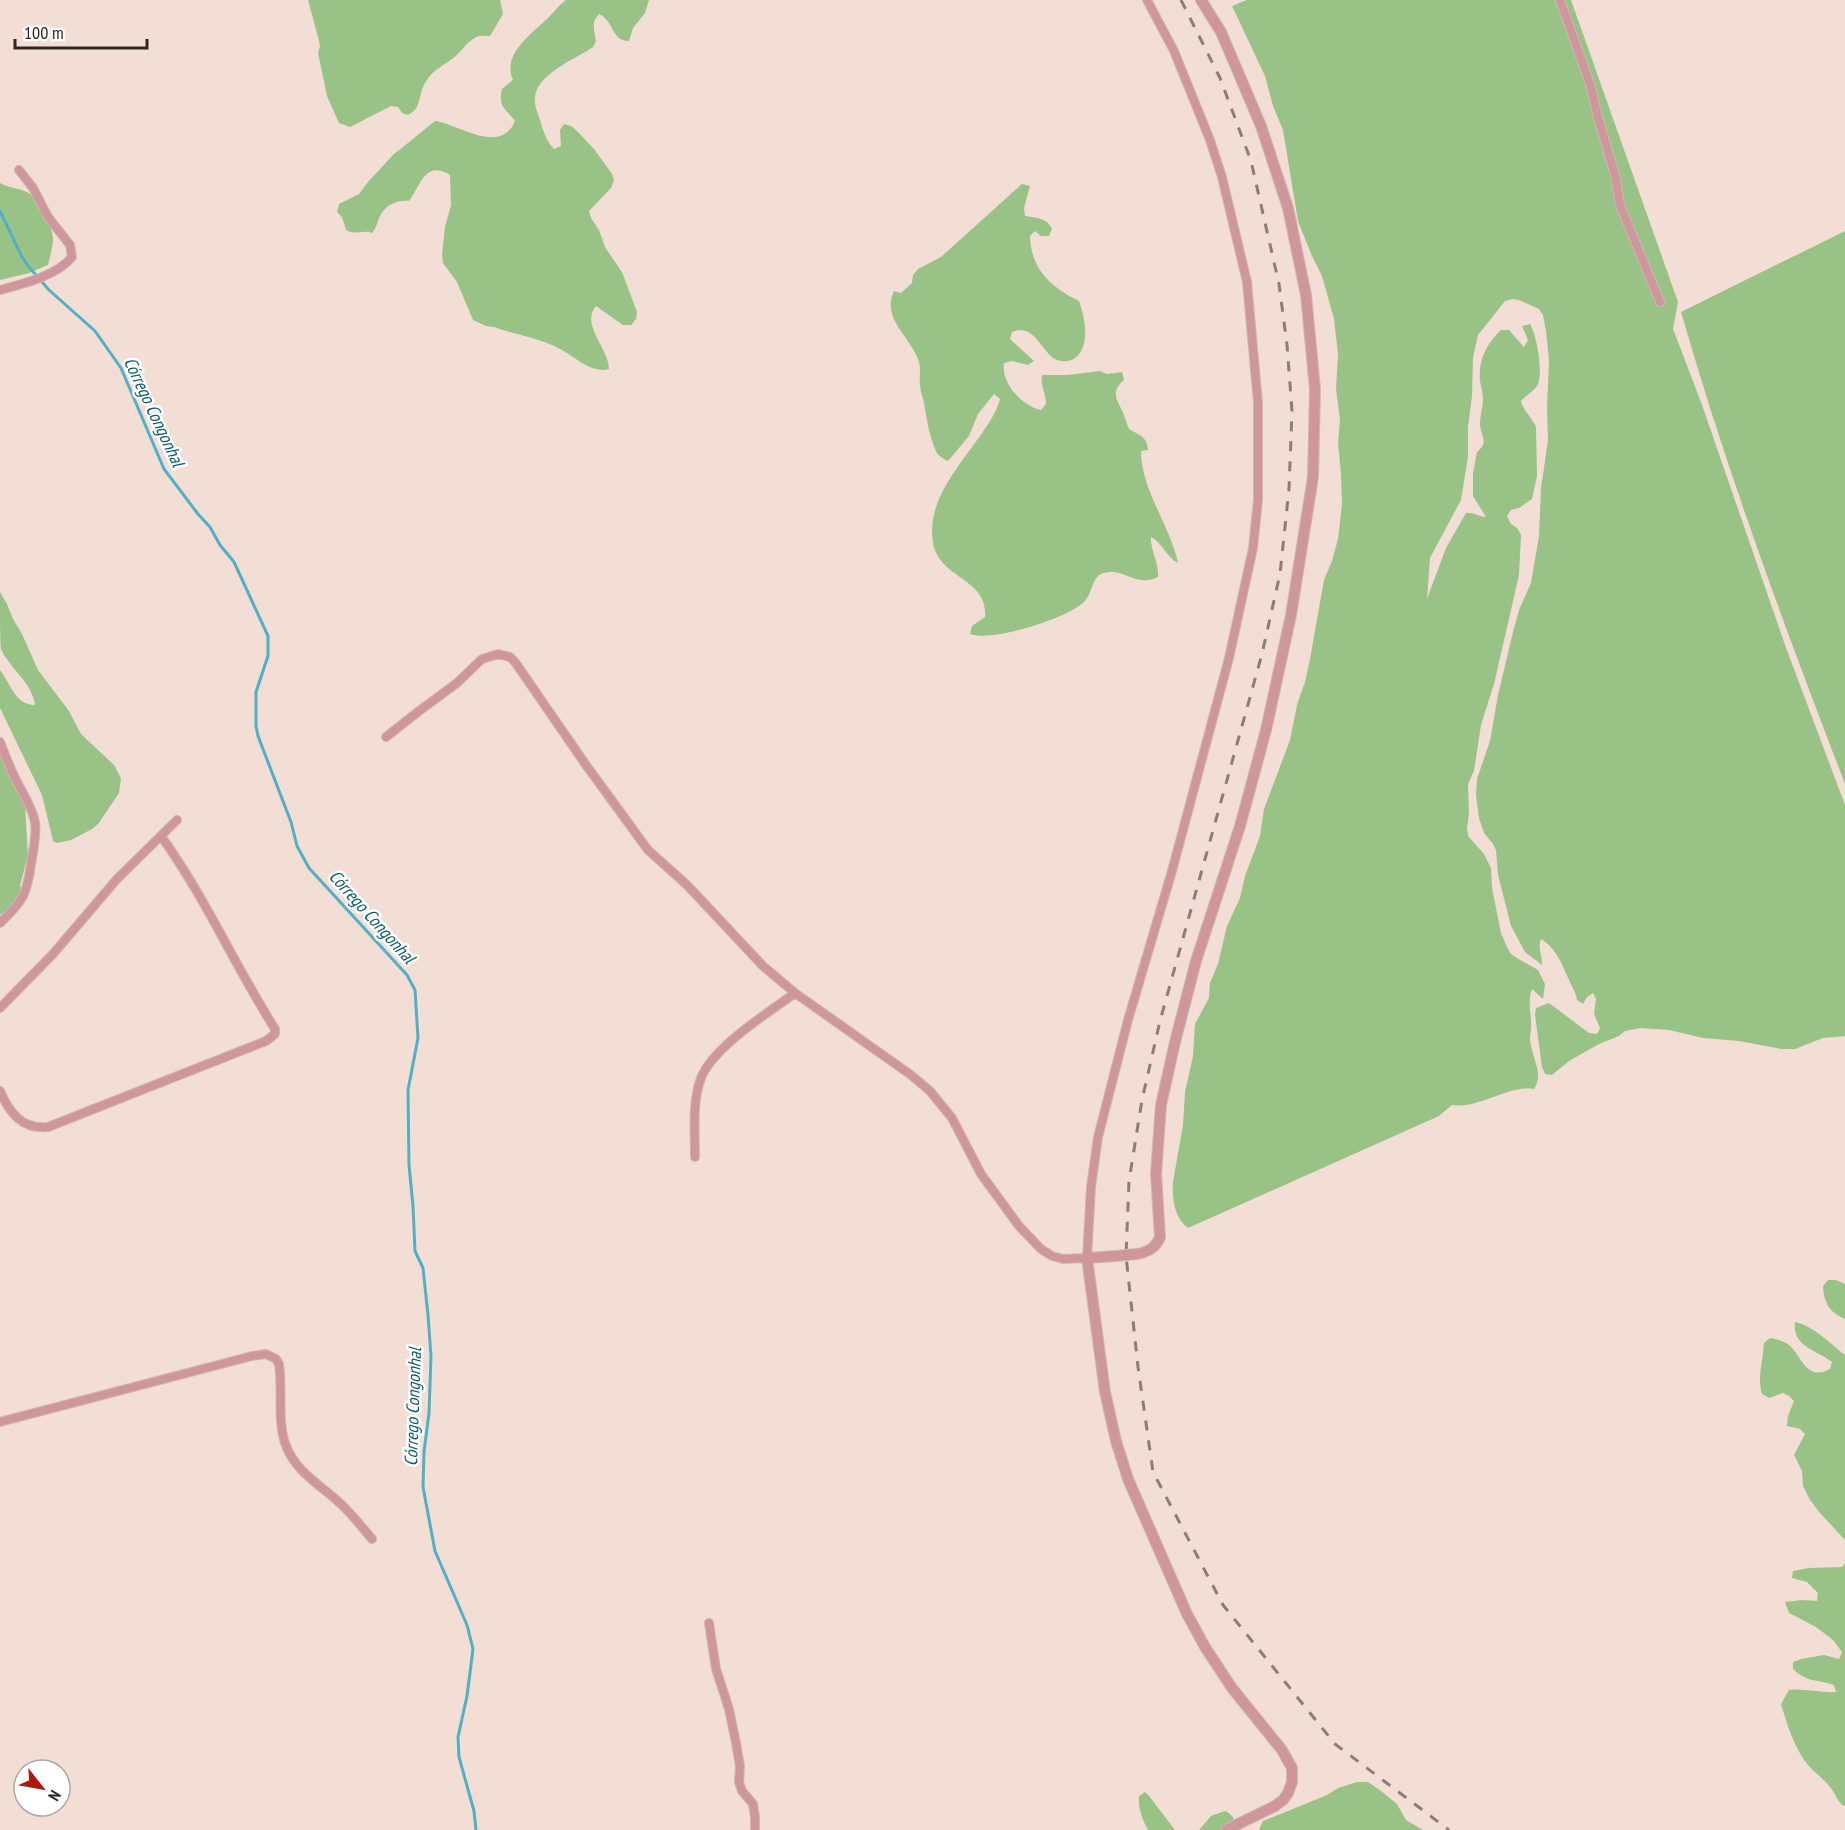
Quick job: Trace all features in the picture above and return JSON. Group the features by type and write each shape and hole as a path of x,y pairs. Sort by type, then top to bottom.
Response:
{"street":[{"path":"1147,0 1174,51 1210,140 1222,177 1247,282 1258,403 1258,500 1253,549 1229,658 1172,871 1128,1020 1098,1137 1091,1188 1087,1258 1105,1392 1116,1441 1128,1479 1178,1595 1205,1647 1232,1688 1282,1750 1293,1768 1292,1782 1288,1793 1282,1800 1275,1806 1226,1830"},
{"path":"386,737 458,683 482,659 498,654 510,657 648,850 687,885 763,966 795,993 930,1091 952,1118 981,1174 1019,1226 1041,1249 1052,1256 1063,1259 1137,1254 1150,1250 1156,1245 1160,1237 1156,1174 1161,1106 1196,961 1240,826 1266,730 1291,615 1313,477 1315,389 1306,295 1288,208 1261,126 1221,32 1201,0"},
{"path":"1560,0 1591,87 1615,175 1620,205 1660,302"},
{"path":"0,290 43,277 72,257 70,245 48,217 33,188 19,170"},
{"path":"0,742 16,780 27,799 35,821 35,830 30,874 24,896 14,910 0,923"},
{"path":"0,1008 53,954 117,879 177,820"},
{"path":"0,1091 8,1109 18,1119 34,1126 48,1127 266,1041 275,1034 275,1029 230,954 184,868 161,836"},
{"path":"695,1157 696,1096 702,1076 711,1062 729,1043 795,993"},
{"path":"0,1422 266,1354 276,1359 279,1364 282,1424 285,1442 295,1463 344,1507 372,1539"},
{"path":"709,1623 716,1669 729,1709 738,1756 739,1782 742,1791 753,1804 755,1830"}],"green space":[{"path":"308,0 500,0 503,14 490,36 479,36 472,39 455,57 432,73 424,85 413,112 408,115 402,113 398,107 391,106 350,127 339,123 327,96 318,53 320,46"},
{"path":"566,0 649,0 645,13 633,28 629,41 619,38 604,17 599,14 594,23 596,41 593,47 549,74 537,89 535,98 544,132 554,149 561,146 560,130 564,124 571,126 594,149 614,180 611,188 589,211 605,247 622,272 637,312 636,319 631,325 623,325 596,306 591,321 608,361 609,369 603,370 590,367 546,342 486,326 473,320 457,282 443,263 445,227 451,205 450,175 435,170 429,173 420,182 409,201 397,202 386,208 372,233 346,230 342,217 337,212 339,204 359,194 393,155 435,121 489,137 500,136 508,131 515,121 503,107 501,95 502,89 513,80 510,70 511,61 527,37"},
{"path":"1247,0 1571,0 1678,302 1673,329 1701,402 1785,645 1845,805 1845,1036 1823,1038 1795,1049 1781,1049 1739,1041 1703,1038 1669,1030 1640,1028 1625,1031 1599,1044 1569,1061 1552,1075 1545,1074 1542,1067 1536,1008 1549,1003 1589,1033 1597,1034 1600,1028 1594,1014 1596,999 1593,993 1583,1004 1577,1000 1562,964 1552,948 1541,939 1542,965 1525,952 1511,926 1498,875 1496,850 1484,833 1479,818 1476,795 1477,779 1490,741 1498,695 1519,610 1531,583 1539,536 1541,488 1548,440 1549,361 1543,315 1539,309 1519,300 1505,301 1478,335 1473,358 1468,457 1461,500 1430,558 1427,599 1446,548 1466,513 1486,517 1473,496 1473,473 1477,452 1484,442 1480,428 1483,399 1480,367 1484,353 1501,330 1509,330 1524,347 1528,340 1522,326 1530,324 1535,336 1540,370 1537,386 1521,401 1536,427 1537,476 1532,499 1519,508 1511,510 1507,516 1521,535 1519,575 1494,684 1481,725 1474,771 1468,784 1467,829 1468,836 1484,854 1491,868 1492,888 1501,933 1507,947 1511,954 1538,970 1545,984 1543,999 1532,989 1530,999 1530,1038 1538,1070 1537,1083 1534,1089 1514,1090 1473,1104 1452,1105 1439,1116 1188,1228 1177,1213 1173,1182 1183,1125 1185,1092 1193,1056 1195,1024 1209,998 1210,983 1218,964 1227,926 1240,898 1245,876 1260,836 1264,809 1290,740 1310,659 1324,580 1338,539 1342,504 1338,443 1340,420 1336,389 1338,354 1334,319 1322,276 1298,221 1283,130 1273,106 1265,76 1232,6"},
{"path":"0,183 32,195 41,206 48,221 53,241 48,265 29,273 0,280"},
{"path":"1022,184 1030,186 1024,208 1025,216 1044,221 1052,229 1049,236 1041,236 1035,231 1030,236 1034,259 1051,283 1079,301 1085,323 1085,339 1080,353 1075,358 1062,361 1048,354 1031,333 1022,330 1012,332 1010,339 1034,361 1028,365 1012,361 1004,363 1009,386 1020,399 1041,410 1046,404 1042,375 1100,371 1107,374 1122,372 1124,380 1117,389 1116,397 1129,429 1146,442 1148,450 1141,451 1142,465 1178,563 1151,537 1158,577 1143,580 1118,573 1104,573 1094,581 1087,599 1075,609 1046,622 1011,632 980,636 970,634 972,626 985,617 984,604 972,586 944,564 937,554 932,527 934,513 946,485 989,422 1000,399 994,394 978,414 969,436 948,461 940,457 934,447 929,428 920,387 919,362 894,319 891,301 894,291 901,293 912,283 913,275 918,269 941,257"},
{"path":"1845,231 1845,784 1758,550 1681,312"},
{"path":"0,592 38,670 69,711 81,734 114,765 121,778 119,793 98,824 71,840 57,843 53,841 42,795 0,708 0,670 18,698 35,705 30,689 1,649"},
{"path":"0,744 25,806 28,855 20,886 25,893 12,908 0,915"},
{"path":"1828,1280 1836,1280 1845,1284 1845,1319 1831,1310 1826,1302 1823,1286"},
{"path":"1795,1322 1815,1331 1845,1355 1845,1540 1820,1513 1803,1486 1802,1471 1794,1455 1805,1434 1800,1429 1787,1426 1794,1401 1783,1393 1769,1398 1762,1394 1760,1375 1764,1343 1770,1338 1789,1345 1810,1370 1822,1372 1830,1369 1832,1362 1807,1347 1797,1337"},
{"path":"1845,1563 1845,1805 1843,1806 1828,1784 1810,1767 1800,1753 1781,1704 1789,1690 1836,1692 1834,1685 1808,1679 1793,1669 1793,1662 1801,1659 1824,1655 1839,1659 1842,1652 1833,1640 1816,1627 1789,1613 1785,1602 1817,1601 1818,1593 1807,1582 1792,1578 1793,1571 1842,1567"},
{"path":"1357,1782 1368,1782 1381,1791 1397,1804 1406,1820 1423,1830 1259,1830 1263,1821"},
{"path":"1145,1792 1175,1830 1148,1830 1139,1805 1139,1796"},
{"path":"1225,1811 1233,1818 1235,1830 1199,1830 1211,1816"}],"waterway":[{"name":"Córrego Congonhal","path":"0,211 29,267 49,290 95,331 121,368 164,469 210,527 220,545 234,562 268,636 268,656 256,692 256,726 291,822 297,846 309,868 407,975 415,990 418,1038 408,1090 409,1165 415,1251 423,1268 431,1356 423,1487 435,1551 467,1625 473,1649 467,1696 458,1737 459,1757 474,1811 476,1830"}],"railway":[{"path":"1181,0 1220,78 1251,161 1279,284 1292,411 1289,489 1280,574 1262,654 1160,1021 1142,1100 1129,1181 1126,1256 1138,1367 1153,1472 1223,1605 1335,1744 1449,1830"}]}
